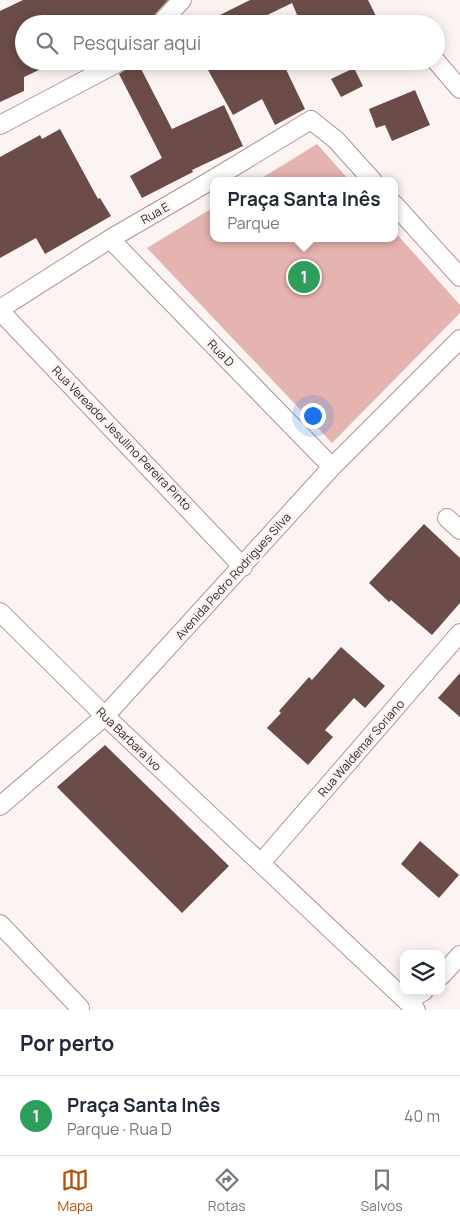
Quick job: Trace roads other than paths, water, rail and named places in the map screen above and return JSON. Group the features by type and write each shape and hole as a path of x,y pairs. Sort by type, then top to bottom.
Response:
{"street":[{"path":"168,15 182,0"},
{"path":"0,126 104,70"},
{"path":"444,70 460,89"},
{"name":"Rua E","path":"217,177 311,120 336,140 369,177"},
{"name":"Rua E","path":"0,310 110,239 210,181"},
{"path":"398,208 460,276"},
{"name":"Rua D","path":"110,239 332,467"},
{"name":"Rua Vereador Jesulino Pereira Pinto","path":"0,310 243,567"},
{"name":"Avenida Pedro Rodrigues Silva","path":"0,806 105,716 243,567 332,467 460,339"},
{"path":"447,518 460,530"},
{"name":"Rua Barbara Ivo","path":"0,612 105,716 412,1006"},
{"name":"Rua Waldemar Soriano","path":"260,863 460,633"},
{"path":"0,924 80,1008"},
{"path":"445,972 460,955"},
{"path":"412,1006 421,995"}],"place":[{"name":"Praça Santa Inês","path":"304,277"}]}
